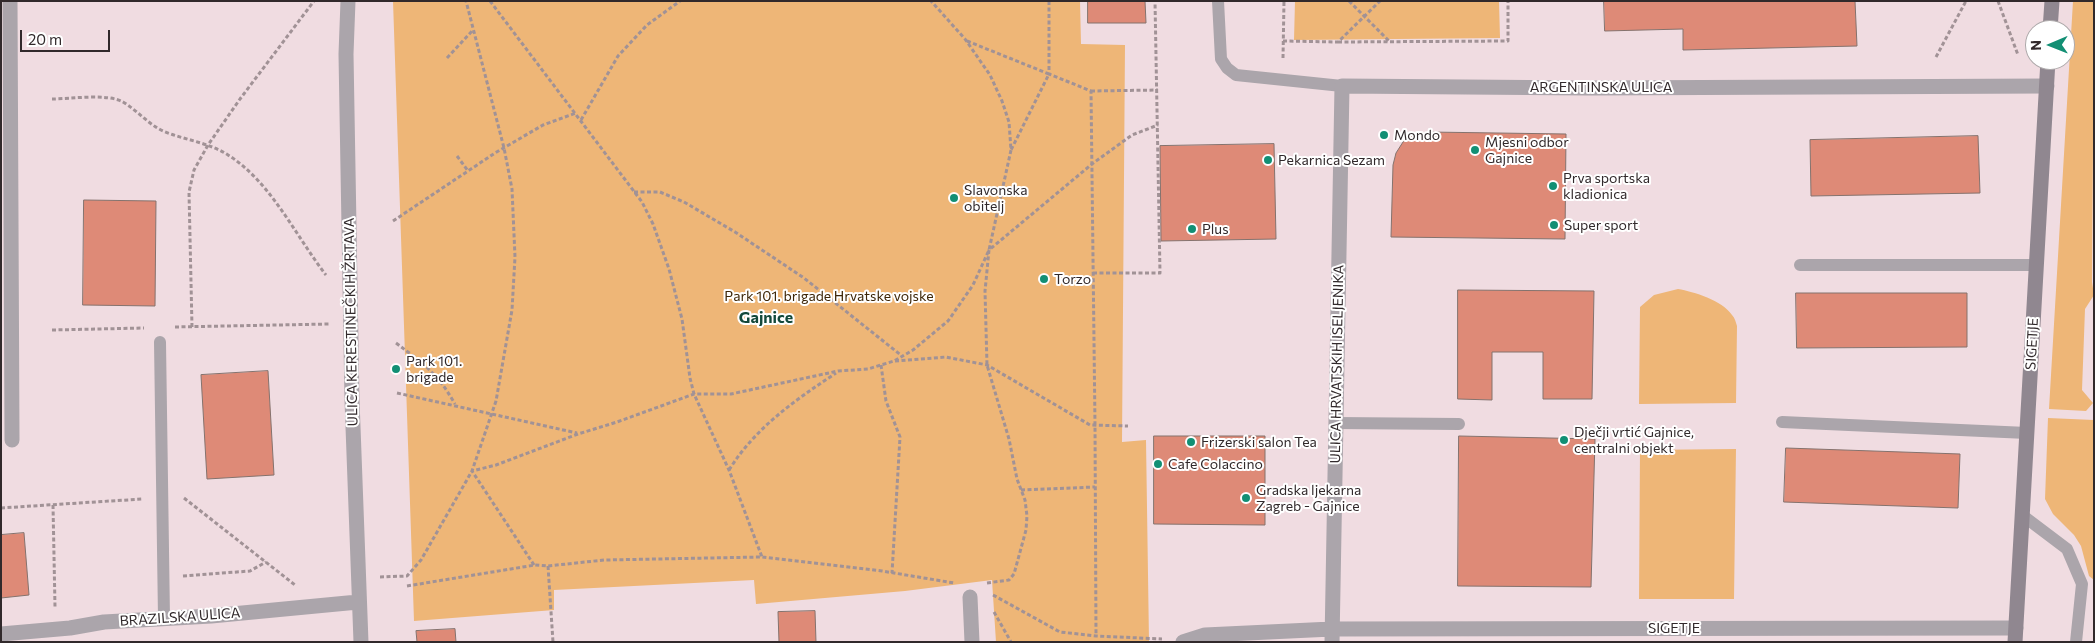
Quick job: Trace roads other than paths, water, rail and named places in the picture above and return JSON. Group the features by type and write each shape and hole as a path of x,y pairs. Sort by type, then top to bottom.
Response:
{"street":[{"path":"10,1 6,226 12,440"},
{"name":"ULICA KERESTINEČKIH ŽRTAVA","path":"348,1 346,54 352,400 358,602 361,642"},
{"path":"2051,20 2052,1"},
{"name":"SIGETJE","path":"1332,635 2015,635 2048,70"},
{"name":"ARGENTINSKA ULICA","path":"1342,86 1589,88 2047,86"},
{"name":"ULICA HRVATSKIH ISELJENIKA","path":"1332,635 1342,86"},
{"path":"970,597 972,642"},
{"name":"BRAZILSKA ULICA","path":"1,634 71,635 104,622 358,602"},
{"path":"1184,641 1205,635 1332,635"}],"lane":[{"name":"ARGENTINSKA ULICA","path":"1218,1 1221,59 1227,68 1236,75 1342,86"},
{"path":"1800,265 2037,265"},
{"path":"160,342 164,618"},
{"path":"1782,422 2027,433"},
{"path":"1336,423 1459,424"},
{"path":"2022,515 2066,549 2082,584 2076,642"}],"place":[{"name":"Mondo","path":"1384,135"},
{"name":"Mjesni odbor Gajnice","path":"1475,150"},
{"name":"Pekarnica Sezam","path":"1268,160"},
{"name":"Prva sportska kladionica","path":"1553,186"},
{"name":"Slavonska obitelj","path":"954,198"},
{"name":"Super sport","path":"1554,225"},
{"name":"Plus","path":"1192,229"},
{"name":"Torzo","path":"1044,279"},
{"name":"Park 101. brigade","path":"396,369"},
{"name":"Dječji vrtić Gajnice, centralni objekt","path":"1564,440"},
{"name":"Frizerski salon Tea","path":"1191,442"},
{"name":"Cafe Colaccino","path":"1158,464"},
{"name":"Gradska ljekarna Zagreb - Gajnice","path":"1246,498"}],"district":[{"name":"Gajnice","path":"766,318"}],"park label":[{"name":"Park 101. brigade Hrvatske vojske","path":"829,296"}]}
